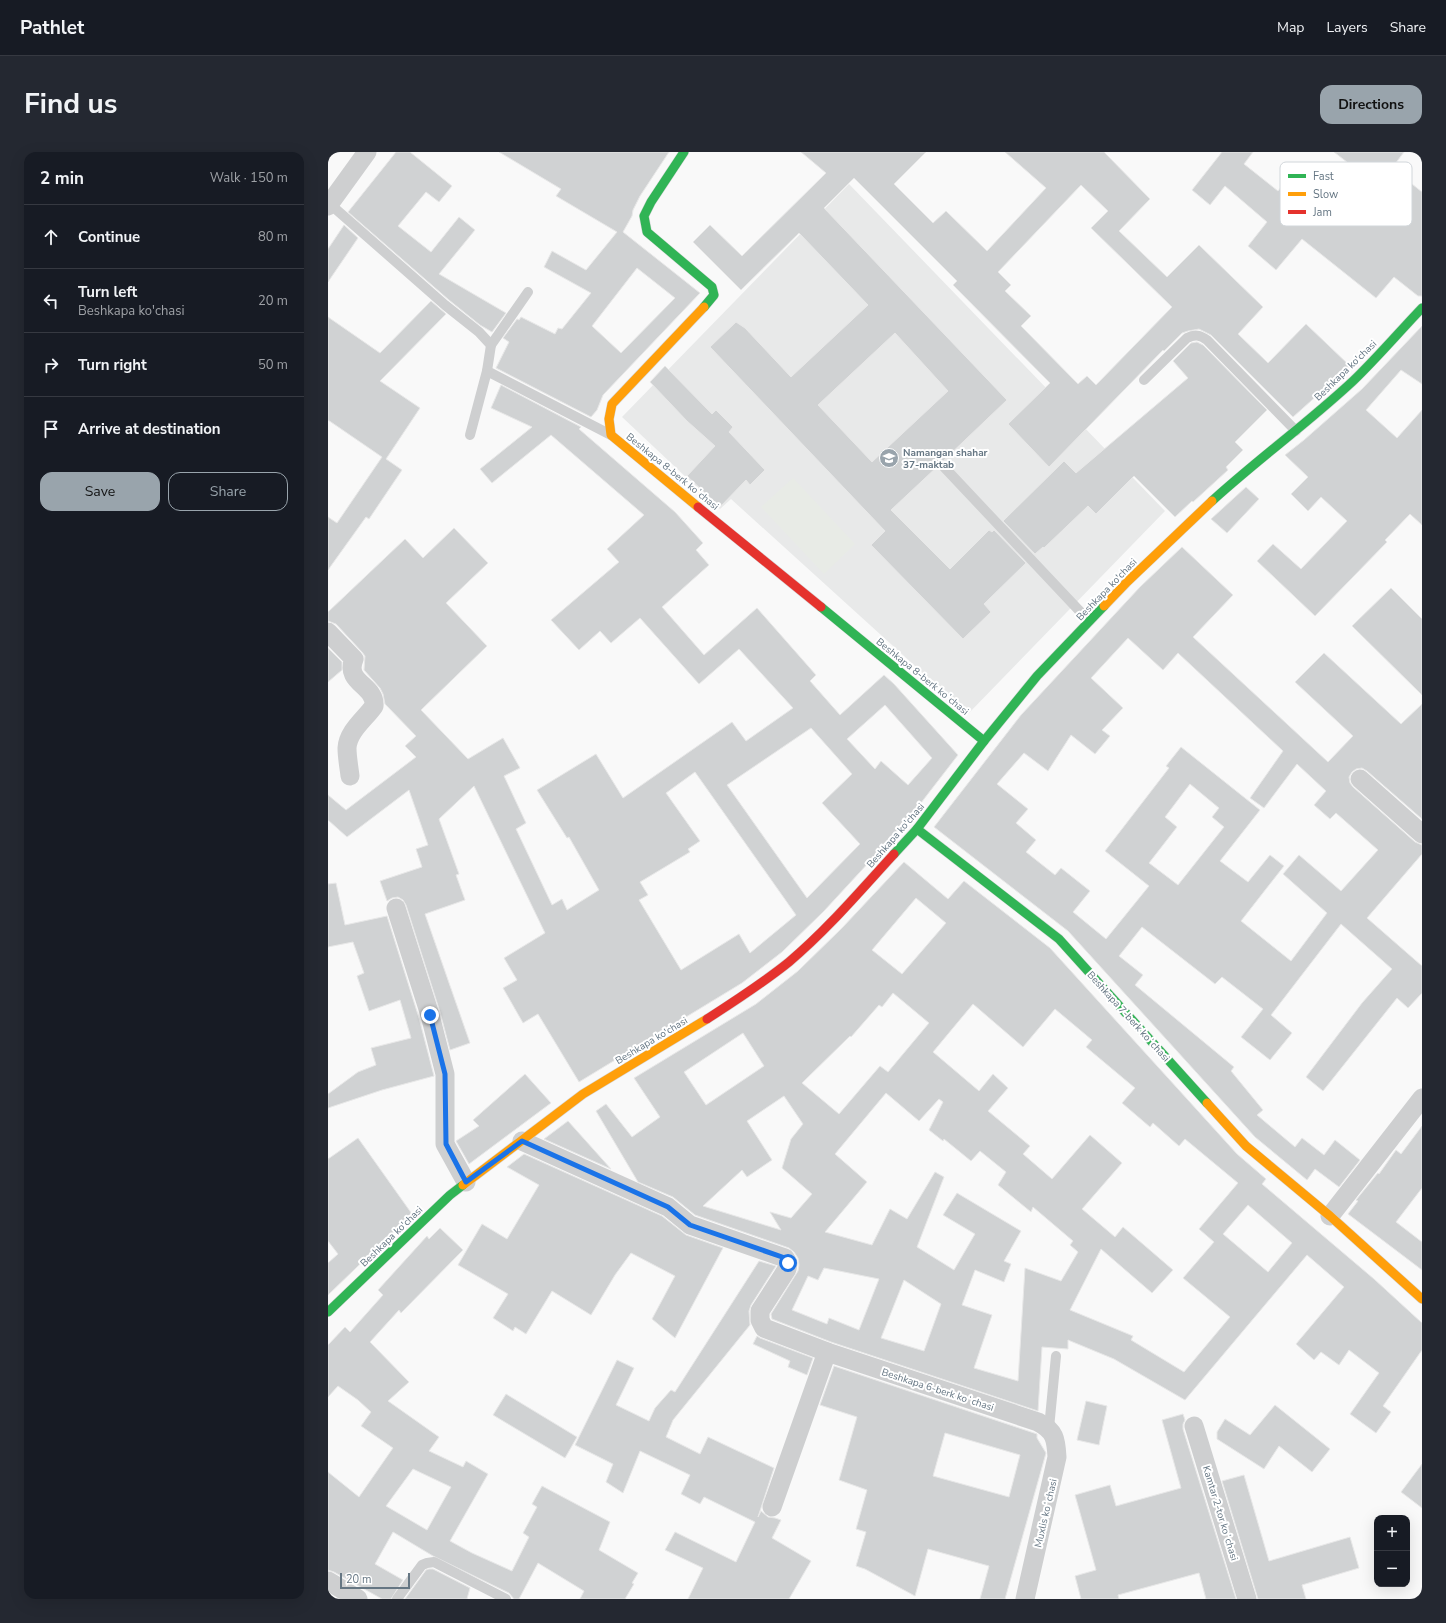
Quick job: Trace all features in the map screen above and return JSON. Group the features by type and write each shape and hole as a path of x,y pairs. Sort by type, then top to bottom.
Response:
{"street":[{"path":"329,205 367,152"},
{"name":"Beshkapa 8-berk koʼchasi","path":"684,152 650,202 644,216 647,232 712,287 714,295 612,404 608,423 611,434 984,741"},
{"name":"Beshkapa ko'chasi","path":"328,1312 450,1195 466,1182 583,1094 749,993 790,960 832,920 917,829 1036,676 1089,621 1127,582 1213,500 1252,465 1296,431 1354,380 1422,308"},
{"path":"328,632 354,659 350,667 352,673 372,695 375,701 374,706 352,732 348,741 347,748 350,776"},
{"path":"1360,779 1422,834"},
{"name":"Beshkapa 7-berk koʻchasi","path":"917,829 1059,939 1246,1146 1330,1216 1422,1299"},
{"path":"396,908 430,1015 445,1074 446,1144 466,1182"},
{"path":"1330,1216 1422,1098"},
{"name":"Beshkapa 6-berk koʻchasi","path":"522,1141 668,1207 690,1225 785,1258 788,1263 787,1269 760,1311 760,1320 764,1328 827,1352 1038,1422 1049,1428"},
{"path":"772,1506 827,1352"},
{"name":"Kamtar 2-tor koʻchasi","path":"1194,1426 1247,1599"},
{"name":"Muxlis koʻchasi","path":"1025,1599 1057,1457 1056,1441 1049,1428"},
{"path":"328,1581 358,1599"}],"lane":[{"path":"329,205 445,305 479,332 491,345"},
{"path":"470,435 487,371 491,345 528,292"},
{"path":"1144,380 1187,338 1194,335 1200,336 1207,340 1296,431"},
{"path":"487,371 611,434"},
{"path":"944,467 1089,621"},
{"path":"1049,1428 1056,1356"},
{"path":"397,1599 422,1565 434,1562 506,1599"}],"shaded area":[{"name":"Namangan shahar 37-maktab","path":"849,184 1165,511 968,714 731,499 720,509 622,417"},
{"path":"793,478 855,544 824,574 761,507"}],"building":[{"path":"396,152 410,152 452,186 439,202 426,192 398,226 431,252 459,217 475,230 439,274 506,313 492,332 480,325 449,300 348,212"},
{"path":"499,152 669,152 640,196 633,210 632,216 623,232 700,293 603,395 597,410 591,417 496,368 509,342 503,338 517,319 519,320 521,317 555,334 558,328 562,329 591,293 544,267 552,251 586,270 617,232 556,196 561,189","holes":["637,268 675,298 621,353 592,326"]},
{"path":"801,152 926,152 894,184 933,223 946,211 987,251 1046,188 1005,152 1104,152 1150,199 1119,231 1167,277 1199,245 1263,307 1238,334 1268,363 1306,324 1350,366 1293,417 1211,335 1199,329 1182,333 1164,351 1163,350 1049,467 1008,424 1050,383 953,285 957,281 854,178 824,208 1007,400 891,510 950,569 989,530 992,532 994,530 1026,563 984,604 991,612 963,639 871,545 885,531 710,347 736,322 745,328 791,377 868,305 799,233 741,290 693,242 710,225 742,256 826,173","holes":["1081,185 1108,211 1091,228 1172,307 1096,385 1087,376 1078,384 1021,326 1031,316 1005,291 1011,285 998,272","895,333 948,391 872,462 818,405"]},
{"path":"1222,152 1253,152 1244,164 1278,191 1280,188 1280,226 1412,226 1412,184 1422,192 1422,296 1418,296 1394,277 1376,298 1302,239 1276,270 1248,246 1267,222 1225,186 1210,205 1192,190"},
{"path":"1334,152 1404,152 1396,162 1347,162"},
{"path":"344,225 358,238 328,282 328,249"},
{"path":"431,301 446,314 380,381 420,408 386,459 402,470 369,519 366,517 328,570 328,517 337,523 382,457 328,420 328,317 380,353"},
{"path":"1422,326 1422,384 1401,370 1366,410 1397,438 1422,410 1422,525 1410,514 1385,540 1387,542 1315,616 1257,561 1273,544 1301,569 1347,521 1321,497 1308,511 1291,494 1308,477 1285,455 1362,389"},
{"path":"1197,342 1203,345 1267,410 1235,442 1243,450 1226,467 1228,470 1175,517 1134,476 1096,514 1088,506 1044,548 1043,547 1035,554 1003,521 1064,461 1076,473 1188,378 1173,361 1191,343"},
{"path":"665,366 712,414 716,410 733,427 729,432 765,470 750,485 746,480 720,507 687,476 715,446 687,421 650,382"},
{"path":"501,385 581,427 579,429 675,512 703,543 696,550 709,565 662,607 704,655 757,608 816,675 810,681 840,715 884,675 894,684 958,755 907,821 824,911 782,952 742,983 579,1082 538,1014 523,1023 503,988 517,980 504,958 545,933 474,786 439,819 459,874 456,875 465,900 425,914 470,1043 450,1050 440,1012 406,905 403,900 398,897 387,901 380,881 422,867 416,849 428,845 409,790 347,837 328,820 328,795 346,810 416,757 405,746 416,736 385,704 380,688 364,670 365,656 336,624 328,621 328,612 405,539 423,558 454,528 488,563 446,603 487,646 421,710 468,759 503,738 520,768 504,776 526,823 516,829 552,905 562,899 567,910 599,890 569,837 567,838 537,790 596,754 623,798 732,722 746,741 793,708 739,649 699,684 640,618 611,643 600,631 579,650 551,620 619,562 607,549 644,515 551,435 492,483 480,469 532,427 491,408","holes":["885,705 932,758 908,785 881,761 875,769 847,739","811,728 852,774 822,803 860,844 807,898 727,785","695,772 796,915 750,953 739,934 681,970 639,900 648,895 640,882 690,852 688,849 700,841 666,793"]},
{"path":"1246,487 1259,499 1227,533 1211,519"},
{"path":"1182,547 1233,595 1193,637 1328,762 1353,736 1295,682 1324,653 1401,724 1422,704 1422,819 1362,768 1356,769 1349,777 1350,783 1353,787 1415,842 1422,845 1422,854 1367,918 1422,966 1422,993 1408,1008 1397,998 1323,1091 1306,1077 1362,1003 1392,969 1341,924 1271,1015 1292,1033 1270,1060 1241,1037 1263,1009 1222,977 1215,984 1142,927 1119,956 1143,975 1135,985 1234,1067 1231,1071 1263,1110 1257,1115 1295,1147 1302,1138 1324,1155 1335,1140 1360,1160 1339,1187 1315,1169 1307,1180 1255,1137 1068,931 934,827 1021,715 1140,587","holes":["1128,638 1163,670 1178,653 1283,751 1250,798 1264,808 1297,764 1326,791 1314,805 1330,819 1336,813 1378,850 1341,891 1299,855 1283,874 1327,913 1291,961 1241,921 1284,866 1270,855 1248,882 1220,861 1260,810 1181,747 1166,766 1169,768 1105,851 1149,886 1106,939 1073,912 1090,891 1061,868 1055,875 1026,852 1036,840 1016,823 1028,809 997,784 1024,753 1048,771 1071,735 1095,754 1110,736 1102,730 1123,708 1091,678","1190,784 1219,808 1212,817 1224,827 1178,885 1149,863 1177,827 1165,817"]},
{"path":"1391,588 1422,619 1422,695 1352,626"},
{"path":"328,648 342,662 342,670 328,682"},
{"path":"904,862 948,899 964,881 1050,948 1237,1154 1266,1179 1262,1184 1374,1279 1422,1323 1422,1350 1383,1406 1391,1412 1376,1433 1350,1414 1379,1373 1349,1350 1339,1365 1321,1352 1314,1360 1296,1344 1344,1287 1307,1255 1185,1400 1114,1359 1068,1340 1068,1349 1042,1347 1038,1411 831,1342 772,1319 771,1314 798,1271 798,1258 794,1252 789,1248 695,1215 673,1197 638,1182 596,1111 606,1104 632,1137 660,1117 634,1078 756,1004 798,971 842,928","holes":["916,898 946,923 902,974 872,950","893,993 929,1023 888,1072 880,1066 839,1114 802,1083 850,1036 851,1037 879,1005 882,1007","973,1004 1023,1047 1055,1009 1092,1040 1086,1047 1135,1088 1122,1103 1150,1127 1153,1123 1179,1146 1185,1139 1238,1183 1199,1229 1214,1242 1183,1278 1230,1317 1184,1372 1131,1340 1133,1336 1070,1310 1101,1249 1152,1293 1173,1270 1123,1227 1115,1237 1082,1209 1122,1163 1090,1135 1052,1179 1023,1154 1030,1146 988,1111 1008,1088 993,1074 979,1091 933,1052","743,1033 764,1066 706,1105 684,1072","886,1093 919,1121 939,1099 943,1102 929,1130 943,1141 944,1139 971,1161 980,1151 1006,1172 998,1185 1031,1212 1033,1207 1073,1241 1070,1245 1078,1252 1061,1281 1025,1268 1018,1381 974,1368 992,1315 962,1305 975,1270 1004,1282 1011,1264 1004,1261 1021,1231 957,1193 943,1215 975,1234 954,1270 917,1247 944,1177 935,1172 907,1219 890,1209 872,1245 825,1232 867,1182 835,1154","784,1096 803,1124 791,1139 782,1168 812,1194 791,1218 770,1212 781,1230 703,1206 742,1170 747,1177 772,1160 747,1121","1248,1205 1292,1243 1268,1272 1223,1234","824,1268 879,1279 859,1330 829,1318 827,1324 792,1310 808,1276 818,1280","904,1280 941,1304 924,1351 881,1338"]},
{"path":"336,883 345,925 387,916 419,1018 434,1076 382,1090 328,1108 328,1094 358,1072 376,1065 371,1048 411,1038 400,1000 369,1011 357,976 364,973 353,942 328,947 328,884"},
{"path":"525,1074 551,1103 469,1164 456,1141 479,1126 473,1120"},
{"path":"568,1121 611,1169 544,1139"},
{"path":"1422,1126 1422,1188 1396,1222 1422,1242 1422,1270 1348,1214 1358,1201 1356,1200 1378,1173 1379,1174 1396,1150 1401,1154"},
{"path":"358,1138 412,1214 328,1295 328,1263 338,1254 328,1241 328,1159"},
{"path":"524,1154 662,1216 686,1235 723,1248 675,1338 652,1319 675,1276 631,1253 615,1275 591,1315 552,1291 526,1334 515,1327 513,1331 493,1318 508,1294 458,1265 482,1224 507,1239 539,1185 507,1167"},
{"path":"440,1228 463,1250 401,1313 399,1310 370,1342 409,1382 388,1401 439,1437 429,1451 463,1467 466,1461 488,1474 450,1541 472,1553 512,1571 529,1537 523,1533 537,1507 532,1504 542,1486 610,1522 599,1550 638,1573 632,1583 634,1584 625,1599 580,1599 584,1591 538,1563 519,1599 514,1599 509,1593 433,1556 393,1532 375,1564 403,1580 391,1599 382,1599 328,1570 328,1472 359,1497 393,1448 361,1426 371,1412 358,1400 338,1386 328,1397 328,1345 345,1327 350,1332 383,1295 378,1290 427,1236 429,1239","holes":["413,1469 451,1487 427,1530 386,1506"]},
{"path":"759,1261 776,1266 751,1305 749,1311 750,1325 673,1420 666,1437 700,1454 708,1437 774,1468 758,1517 761,1511 768,1517 781,1520 772,1538 811,1561 789,1599 688,1599 703,1568 665,1550 675,1532 736,1562 755,1522 704,1497 700,1504 681,1494 690,1475 640,1451 623,1493 606,1482 613,1464 575,1445 617,1360 634,1368 616,1405 649,1421 655,1408 671,1390 675,1392"},
{"path":"757,1336 813,1358 807,1375 788,1367 790,1361 753,1344"},
{"path":"834,1366 1037,1434 1037,1438 1046,1453 1005,1599 980,1599 989,1566 928,1549 915,1596 865,1569 856,1566 866,1532 856,1529 867,1490 839,1480 857,1417 820,1405","holes":["945,1433 1020,1455 1009,1497 933,1476"]},
{"path":"506,1394 577,1437 565,1458 493,1415"},
{"path":"1086,1401 1107,1406 1099,1445 1077,1440"},
{"path":"1275,1405 1330,1449 1312,1472 1279,1446 1264,1469 1217,1439 1217,1432 1225,1419 1250,1435"},
{"path":"1183,1414 1185,1420 1183,1429 1236,1599 1206,1599 1199,1573 1118,1595 1119,1599 1081,1599 1075,1576 1096,1570 1075,1495 1110,1485 1116,1506 1181,1488 1162,1420"},
{"path":"1422,1464 1422,1508 1401,1492"},
{"path":"1244,1475 1269,1561 1350,1537 1359,1568 1302,1585 1306,1599 1258,1599 1222,1481"},
{"path":"433,1569 470,1588 467,1599 405,1599 426,1570"}],"traffic: fast":[{"path":"684,152 651,202 644,216 647,232 712,287 714,295 704,307"},
{"path":"1212,501 1353,381 1422,308"},
{"path":"894,854 917,829 984,741 1037,676 1104,606"},
{"path":"821,607 984,741"},
{"path":"917,829 1059,939 1207,1103"},
{"path":"328,1312 450,1195 463,1185"}],"traffic: slow":[{"path":"698,507 611,435 609,419 612,404 704,307"},
{"path":"1104,606 1212,501"},
{"path":"463,1185 583,1094 707,1019"},
{"path":"1207,1103 1246,1146 1330,1216 1422,1299"}],"traffic: jam":[{"path":"698,507 821,607"},
{"path":"707,1019 769,977 803,950 843,910 894,854"}],"place":[{"name":"Namangan shahar 37-maktab","path":"889,458"}],"route":[{"path":"430,1015 445,1074 446,1144 466,1182 522,1141 668,1207 690,1225 785,1258 788,1263"}]}
